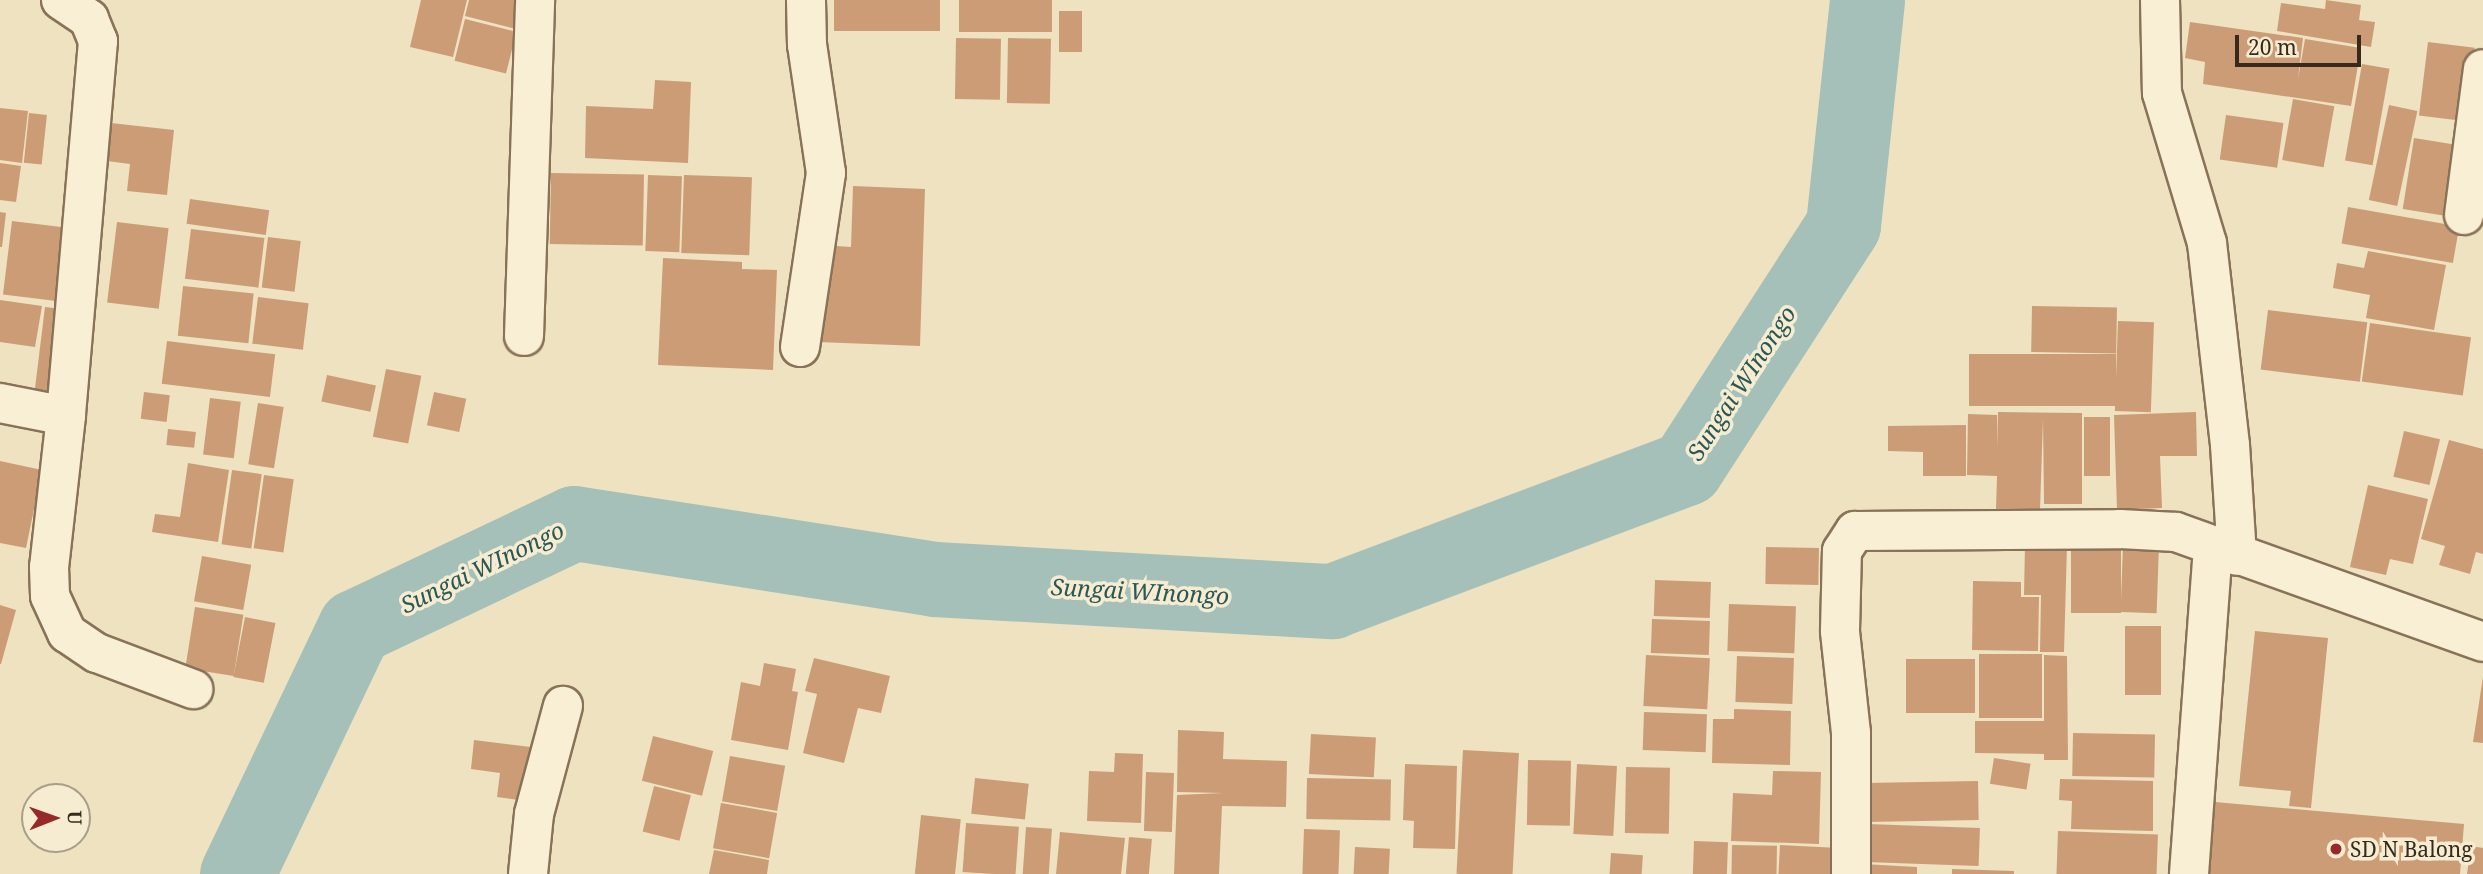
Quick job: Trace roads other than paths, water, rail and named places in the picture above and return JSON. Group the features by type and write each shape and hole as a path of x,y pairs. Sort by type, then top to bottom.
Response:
{"street":[{"path":"61,0 89,19 97,41 66,416 49,568 55,615 68,633 97,653 193,689"},
{"path":"524,337 536,0"},
{"path":"800,347 826,173 807,45 806,0"},
{"path":"2160,0 2162,93 2207,243 2230,445 2225,552 2189,874"},
{"path":"2464,215 2483,69"},
{"path":"0,403 66,416"},
{"path":"1851,874 1851,733 1840,631 1846,539 1856,531 2120,528 2176,533 2483,642"},
{"path":"528,874 534,814 563,706"}],"waterway":[{"name":"Sungai WInongo","path":"237,874 355,627 574,523 934,579 1332,601 1686,468 1843,225 1867,0"}],"place":[{"name":"SD N Balong","path":"2336,849"}]}
